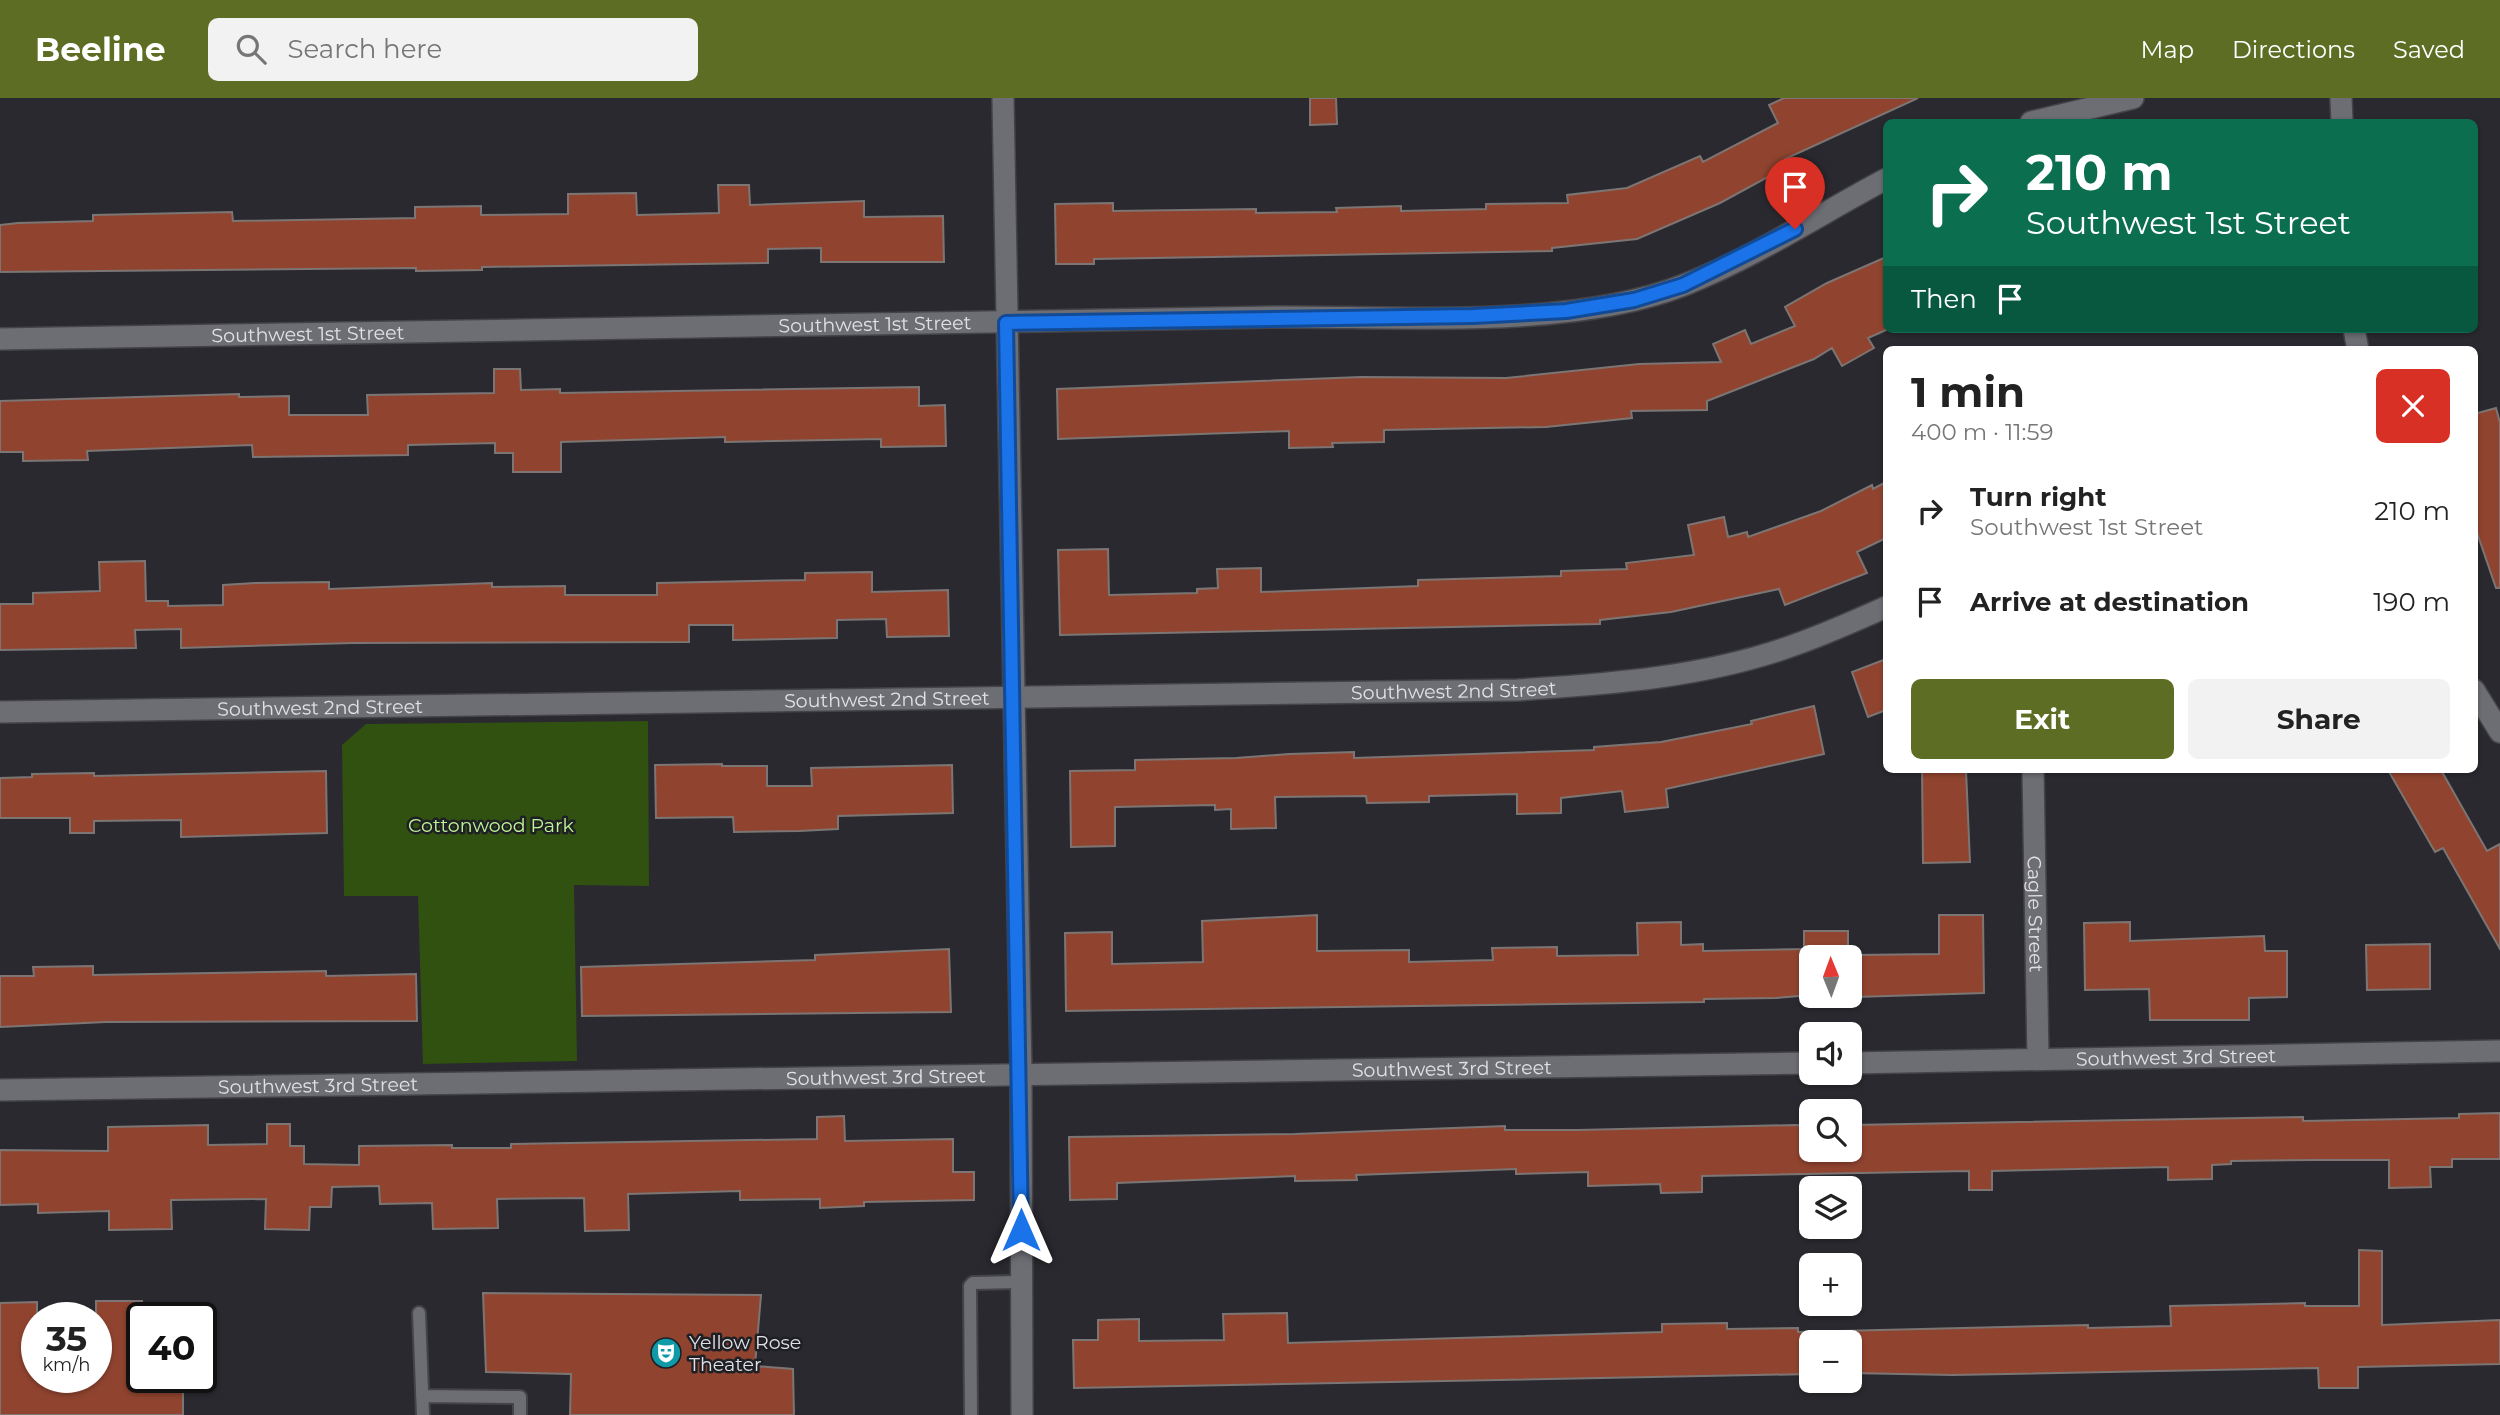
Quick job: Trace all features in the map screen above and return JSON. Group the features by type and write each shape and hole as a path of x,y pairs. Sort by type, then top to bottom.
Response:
{"street":[{"path":"1003,98 1021,1073 1022,1415"},
{"path":"2044,119 2133,98"},
{"path":"2341,98 2342,119"},
{"name":"Southwest 1st Street","path":"0,339 1473,316 1566,311 1683,285 1727,266 1883,181"},
{"name":"Southwest 2nd Street","path":"0,712 1505,690 1590,686 1659,678 1739,660 1795,645 1883,608"},
{"path":"2478,696 2500,732"},
{"name":"Cagle Street","path":"2033,773 2038,1058"},
{"name":"Southwest 3rd Street","path":"1862,1063 2500,1051"},
{"name":"Southwest 3rd Street","path":"0,1090 1799,1063"}],"lane":[{"path":"971,1415 970,1286 973,1283 1022,1282"},
{"path":"419,1313 423,1415"},
{"path":"422,1396 520,1397 520,1415"}],"green space":[{"name":"Cottonwood Park","path":"648,721 649,886 574,885 577,1061 423,1064 418,896 344,896 342,745 366,724"}],"building":[{"path":"1310,98 1336,98 1337,124 1310,125"},
{"path":"1784,98 1918,98 1785,159 1788,166 1720,203 1637,239 1552,248 1552,251 1094,259 1094,264 1056,264 1055,204 1113,203 1113,211 1256,209 1256,213 1337,212 1336,208 1401,206 1401,211 1486,209 1486,204 1568,203 1567,195 1627,188 1700,156 1703,162 1778,123 1769,105"},
{"path":"718,185 749,185 750,205 864,201 864,217 943,216 944,262 821,262 821,248 768,249 768,263 482,267 482,270 416,271 416,268 0,272 0,225 93,221 93,215 232,212 233,221 415,218 415,207 481,206 481,215 568,214 568,194 636,193 637,215 719,213"},
{"path":"1883,258 1883,331 1868,338 1874,348 1842,366 1832,348 1814,359 1707,401 1707,410 1631,411 1632,418 1546,427 1384,430 1384,442 1332,443 1333,447 1289,448 1289,431 1058,439 1057,389 1361,377 1506,378 1639,364 1721,362 1713,344 1745,330 1751,344 1795,326 1785,307 1827,283"},
{"path":"494,369 520,369 521,390 560,389 560,393 919,387 919,406 945,405 946,446 881,447 881,439 725,442 725,437 561,442 561,472 513,472 513,453 495,453 495,443 408,445 408,455 253,457 252,445 87,451 88,460 23,461 23,452 0,452 0,401 239,394 239,397 289,396 289,415 368,415 367,395 494,393"},
{"path":"2496,408 2500,423 2500,588 2496,588 2478,536 2478,413"},
{"path":"1883,484 1883,539 1857,552 1867,573 1785,605 1779,589 1671,612 1600,620 1600,624 1060,635 1058,550 1108,549 1109,595 1197,593 1197,589 1218,588 1217,569 1261,568 1261,592 1418,586 1418,580 1561,576 1561,571 1627,569 1626,563 1694,555 1688,525 1724,517 1728,537 1747,532 1748,537 1821,511 1872,485 1873,489"},
{"path":"145,561 146,601 168,601 168,606 223,605 223,585 255,583 329,582 329,589 492,583 492,587 565,586 565,595 657,595 657,583 805,580 805,573 872,572 872,592 948,590 949,636 887,637 886,619 837,620 837,638 733,640 733,625 689,625 689,642 352,643 181,648 181,629 135,630 136,648 0,650 0,604 33,604 33,593 100,591 99,562"},
{"path":"1883,660 1883,711 1868,717 1852,672"},
{"path":"1814,706 1824,754 1666,789 1668,807 1625,812 1622,791 1561,798 1561,813 1517,814 1517,794 1429,796 1429,802 1367,803 1366,796 1275,797 1276,828 1231,829 1231,809 1215,810 1215,805 1115,807 1115,846 1071,847 1070,771 1135,770 1135,760 1354,752 1354,758 1594,750 1594,747 1661,742 1752,724 1751,721"},
{"path":"655,765 767,766 767,786 812,786 811,768 952,765 953,813 838,816 838,829 799,831 734,832 733,817 656,818"},
{"path":"326,771 327,833 181,837 181,820 94,821 94,833 70,833 70,818 0,818 0,778 32,777 32,774 94,773 94,776"},
{"path":"1922,773 1966,773 1970,862 1923,863"},
{"path":"2390,773 2443,773 2487,851 2500,844 2500,949 2443,848 2435,852"},
{"path":"1317,915 1317,951 1409,950 1409,962 1493,960 1492,948 1557,947 1557,956 1638,955 1637,923 1681,922 1681,945 1703,944 1703,951 1799,949 1799,996 1704,999 1704,1002 1066,1011 1065,933 1112,932 1112,964 1203,962 1202,921"},
{"path":"1939,915 1983,915 1984,993 1862,997 1862,955 1939,954"},
{"path":"2130,922 2130,941 2264,936 2265,951 2287,951 2287,997 2249,998 2249,1020 2150,1020 2149,989 2085,990 2084,923"},
{"path":"1804,931 1848,931 1848,945 1804,945"},
{"path":"2430,944 2430,989 2367,990 2366,945"},
{"path":"949,949 951,1012 582,1016 581,967 815,960 815,955"},
{"path":"93,966 93,975 326,971 326,976 416,974 417,1021 106,1022 0,1027 0,976 34,976 33,967"},
{"path":"2500,1113 2500,1159 2452,1159 2452,1167 2430,1167 2431,1187 2389,1188 2389,1160 2314,1160 2231,1161 2231,1164 2212,1165 2212,1179 2168,1180 2168,1167 1992,1171 1992,1190 1969,1190 1969,1171 1702,1176 1702,1192 1661,1193 1660,1184 1588,1186 1588,1172 1516,1174 1516,1169 1356,1175 1357,1180 1295,1181 1295,1176 1117,1183 1117,1199 1070,1200 1069,1137 1295,1134 1505,1126 1505,1130 1578,1130 1796,1125 1799,1125 1799,1162 1862,1162 1862,1125 2303,1117 2303,1121 2459,1118 2459,1114"},
{"path":"844,1116 845,1141 953,1139 953,1172 974,1172 974,1200 864,1202 864,1206 820,1208 820,1199 740,1200 740,1191 628,1194 629,1230 585,1231 584,1198 497,1199 498,1228 433,1229 432,1203 380,1204 379,1186 332,1187 331,1207 310,1207 309,1230 265,1229 266,1199 171,1200 172,1229 109,1230 109,1211 38,1213 38,1204 0,1205 0,1150 108,1151 108,1127 208,1125 208,1145 267,1144 267,1124 290,1124 290,1146 304,1146 304,1164 359,1165 359,1146 452,1145 452,1148 511,1148 511,1144 817,1139 817,1117"},
{"path":"2359,1250 2382,1251 2382,1325 2500,1320 2500,1364 2358,1367 2358,1388 2319,1388 2318,1368 1953,1375 1862,1373 1862,1330 2088,1325 2088,1328 2171,1326 2170,1306 2305,1303 2305,1306 2359,1306"},
{"name":"Yellow Rose Theater","path":"483,1293 761,1295 755,1366 793,1369 794,1415 570,1415 571,1374 486,1372"},
{"path":"142,1301 126,1302 126,1393 183,1393 183,1415 0,1415 0,1303 21,1302 21,1393 112,1393 112,1302 96,1302"},
{"path":"1287,1313 1288,1343 1662,1332 1662,1324 1727,1323 1727,1329 1798,1328 1799,1374 1074,1388 1073,1340 1098,1340 1098,1320 1139,1319 1139,1341 1224,1340 1223,1314"}],"place":[{"name":"Yellow Rose Theater","path":"666,1353"}],"route":[{"path":"1021,1230 1021,1073 1006,323 1473,316 1566,311 1634,300 1683,285 1727,266 1795,229"}]}
